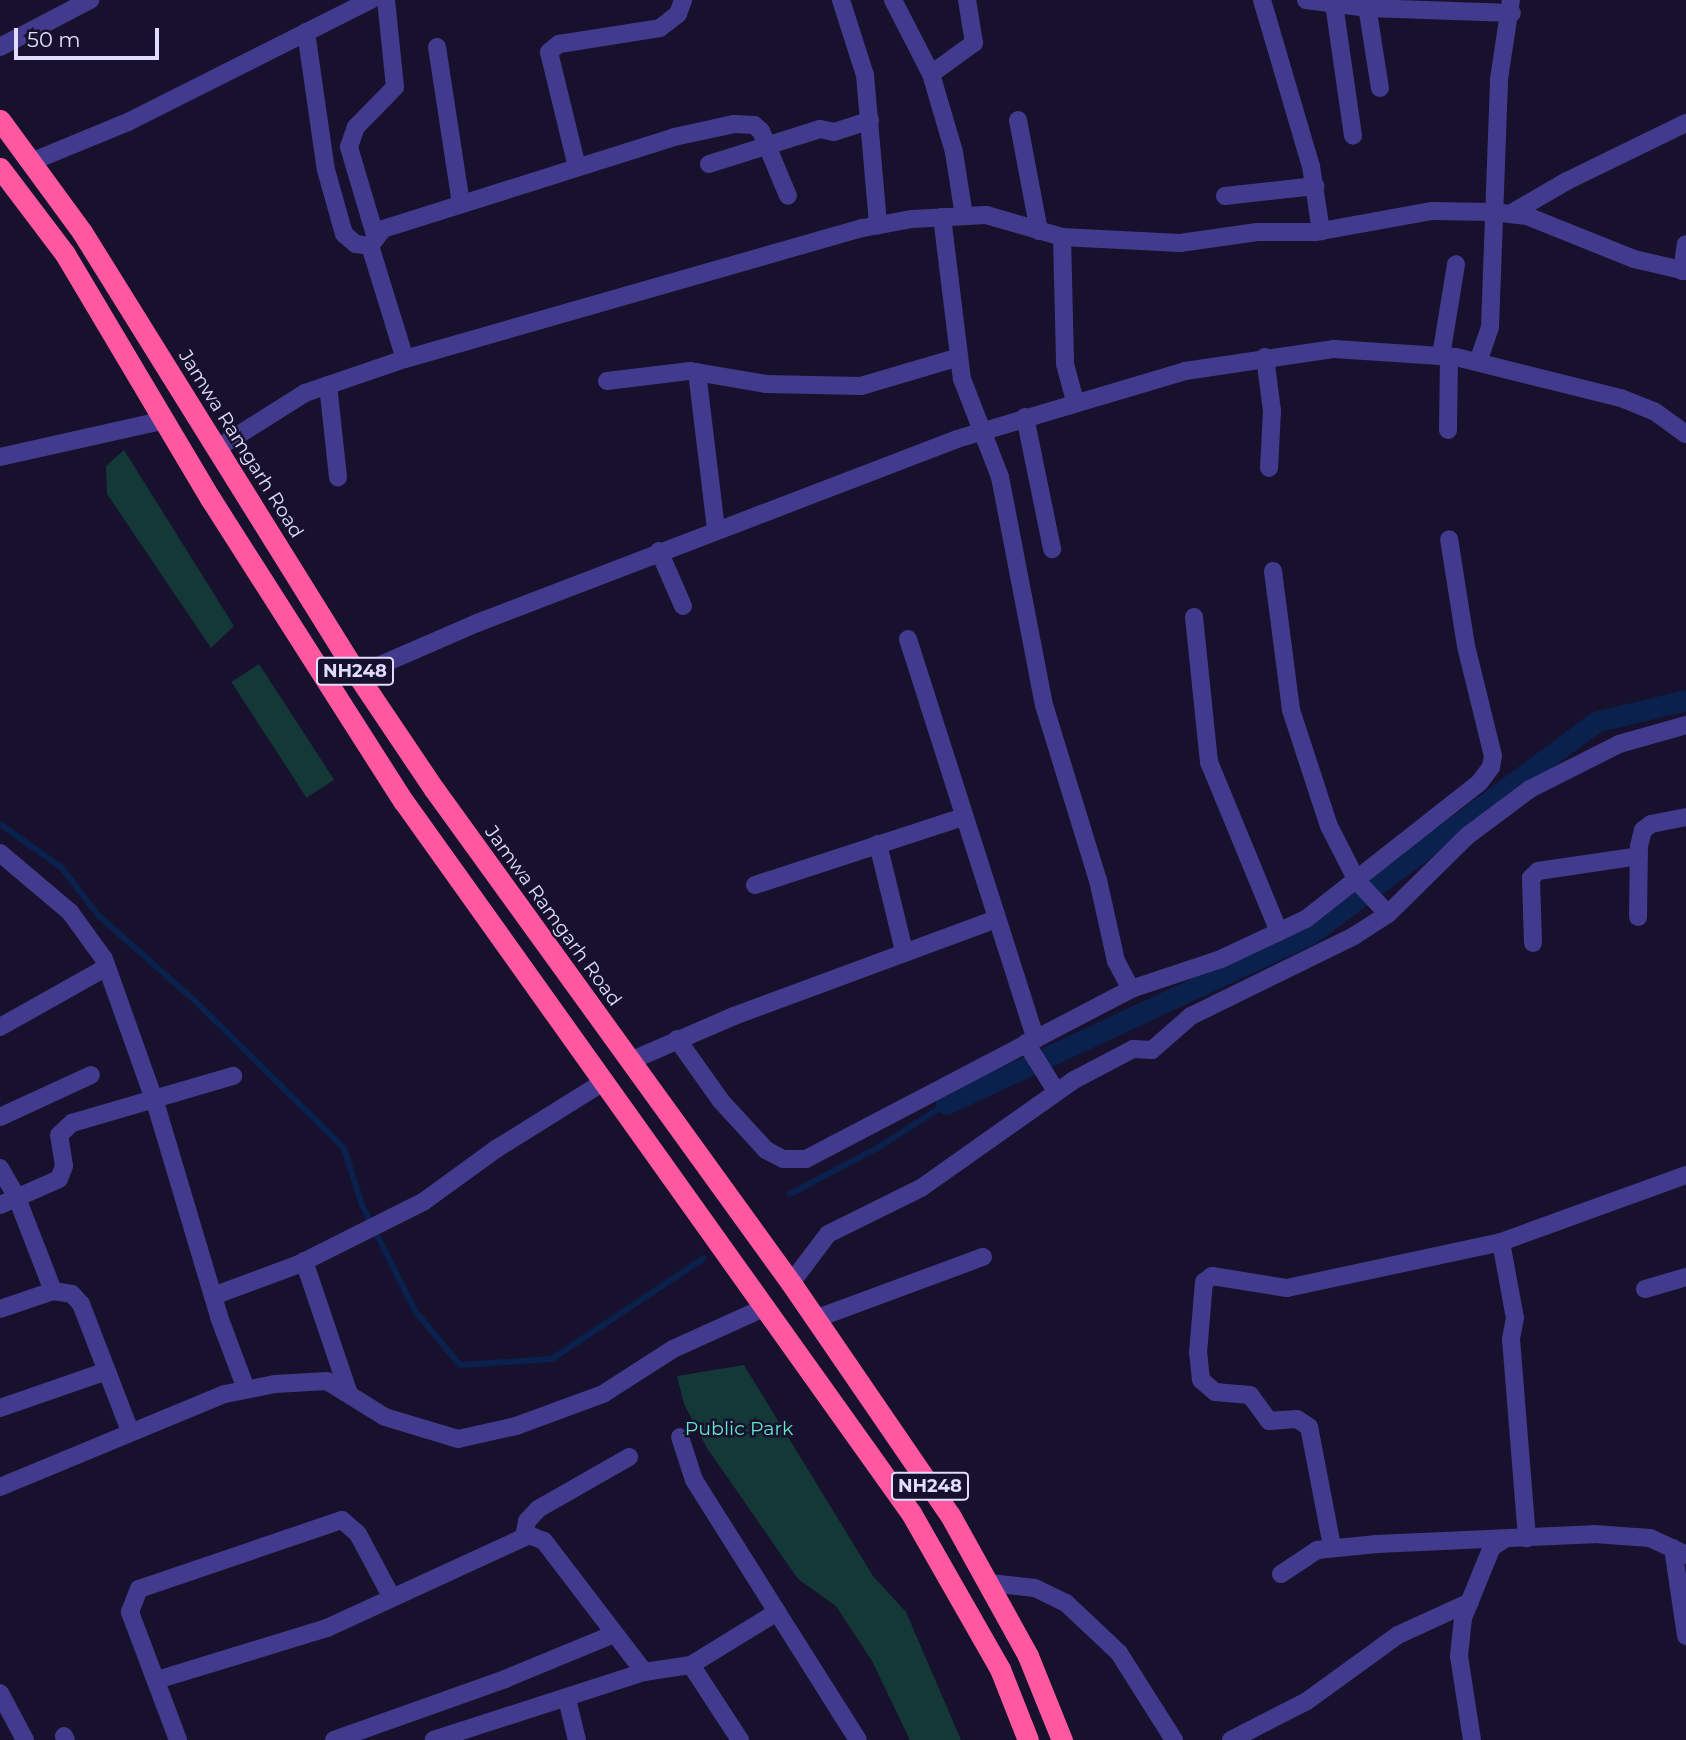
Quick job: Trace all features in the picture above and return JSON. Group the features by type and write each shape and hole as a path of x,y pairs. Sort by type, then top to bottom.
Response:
{"highway":[{"name":"Jamwa Ramgarh Road","path":"0,120 33,162 128,302 360,679 630,1061 791,1283 950,1515 1028,1656 1059,1739"},
{"name":"NH248","path":"0,168 65,254 165,420 404,802 601,1083 766,1307 911,1513 958,1590 1000,1669 1028,1740"}],"street":[{"path":"0,47 90,0"},
{"path":"33,162 128,122 371,0"},
{"path":"386,0 395,88 356,127 349,147 405,359"},
{"path":"578,167 549,51 559,44 660,28 678,14 683,0"},
{"path":"842,0 864,75 878,225"},
{"path":"893,0 931,74 954,152 964,216"},
{"path":"931,74 974,43 967,0"},
{"path":"1262,0 1315,186 1321,230"},
{"path":"1306,0 1334,4 1512,6 1499,79 1502,213 1490,327 1478,362"},
{"path":"1334,4 1353,136"},
{"path":"1367,4 1380,88"},
{"path":"306,32 326,170 344,234 356,244 372,241 461,203 674,137 734,124 754,124 767,145 788,196"},
{"path":"437,47 461,203"},
{"path":"709,164 820,129 834,132 870,120"},
{"path":"1018,120 1039,231"},
{"path":"1502,213 1686,123"},
{"path":"1225,196 1315,186"},
{"path":"216,449 305,393 328,385 405,359 878,225 986,215 1062,237 1181,243 1257,232 1321,230 1432,211 1502,213 1527,216 1634,259 1684,271 1686,244"},
{"path":"942,217 962,379 979,431 1000,477 1044,705 1098,880 1116,961 1131,989"},
{"path":"1062,237 1065,364 1075,402"},
{"path":"1448,430 1445,356 1455,264"},
{"path":"360,679 378,666 477,622 716,529 979,431 1185,371 1334,349 1445,356 1621,398 1654,411 1686,434"},
{"path":"607,382 697,372 766,384 833,388 890,379 960,357"},
{"path":"1265,358 1272,411 1269,468"},
{"path":"697,372 716,529"},
{"path":"328,385 338,477"},
{"path":"1025,418 1052,549"},
{"path":"0,457 165,420"},
{"path":"677,1039 741,1125 766,1150 793,1161 827,1149 1131,989 1221,959 1279,933 1359,884 1479,783 1491,767 1493,756 1466,646 1448,539"},
{"path":"659,551 683,606"},
{"path":"1273,571 1292,710 1329,826 1359,884 1384,911"},
{"path":"1194,617 1209,762 1279,933"},
{"path":"908,639 996,919 1031,1044 1051,1084"},
{"path":"791,1283 828,1234 921,1188 1051,1084 1133,1049 1152,1050 1191,1016 1354,936 1467,836 1530,789 1619,744 1686,725"},
{"path":"755,885 963,817"},
{"path":"1638,917 1639,856 1643,830 1651,824 1686,817"},
{"path":"878,844 904,951"},
{"path":"0,853 70,912 97,946 153,1099 213,1296 246,1389"},
{"path":"1532,943 1531,878 1538,871 1639,856"},
{"path":"630,1061 677,1039 904,951 996,919"},
{"path":"0,1027 105,968"},
{"path":"0,1118 91,1075"},
{"path":"8,1201 53,1184 63,1175 59,1135 72,1124 233,1076"},
{"path":"213,1296 303,1261 444,1190 496,1149 601,1083"},
{"path":"0,1168 8,1201 52,1291"},
{"path":"1332,1546 1309,1427 1297,1419 1269,1421 1250,1395 1215,1392 1201,1380 1198,1353 1204,1282 1212,1276 1287,1288 1501,1242 1686,1175"},
{"path":"1501,1242 1515,1318 1511,1339 1527,1538"},
{"path":"815,1319 983,1257"},
{"path":"303,1261 349,1394"},
{"path":"1645,1289 1686,1277"},
{"path":"0,1309 52,1291 65,1290 81,1304 130,1431"},
{"path":"0,1487 130,1431 246,1389 327,1381 385,1417 458,1439 516,1426 603,1394 673,1349 766,1307"},
{"path":"0,1408 107,1371"},
{"path":"680,1437 694,1480 858,1740"},
{"path":"524,1537 527,1521 538,1509 629,1457"},
{"path":"178,1740 130,1612 139,1589 265,1542 342,1520 358,1534 391,1596"},
{"path":"1281,1574 1298,1559 1332,1546 1594,1534 1650,1538 1680,1551 1686,1636"},
{"path":"157,1680 327,1628 391,1596 524,1537 544,1541 612,1635 644,1672"},
{"path":"1472,1740 1459,1656 1470,1602 1492,1547 1503,1539"},
{"path":"990,1583 1035,1588 1066,1603 1119,1653 1174,1740"},
{"path":"1231,1740 1307,1701 1398,1636 1470,1602"},
{"path":"444,1739 644,1672 691,1665 777,1612"},
{"path":"334,1740 505,1679 612,1635"},
{"path":"691,1665 740,1740"},
{"path":"0,1693 25,1740"},
{"path":"567,1699 578,1740"}],"green space":[{"path":"124,450 234,626 211,648 107,494 106,466"},
{"path":"259,664 334,780 306,798 231,682"},
{"name":"Public Park","path":"744,1365 873,1576 906,1612 961,1740 910,1740 872,1661 836,1606 798,1579 707,1448 684,1404 677,1376"}],"waterway":[{"path":"946,1104 1310,934 1595,722 1686,700"},
{"path":"0,824 61,867 99,916 195,1001 344,1148 362,1205 415,1311 460,1365 552,1359 704,1258"},
{"path":"790,1194 879,1147 946,1104"}]}
